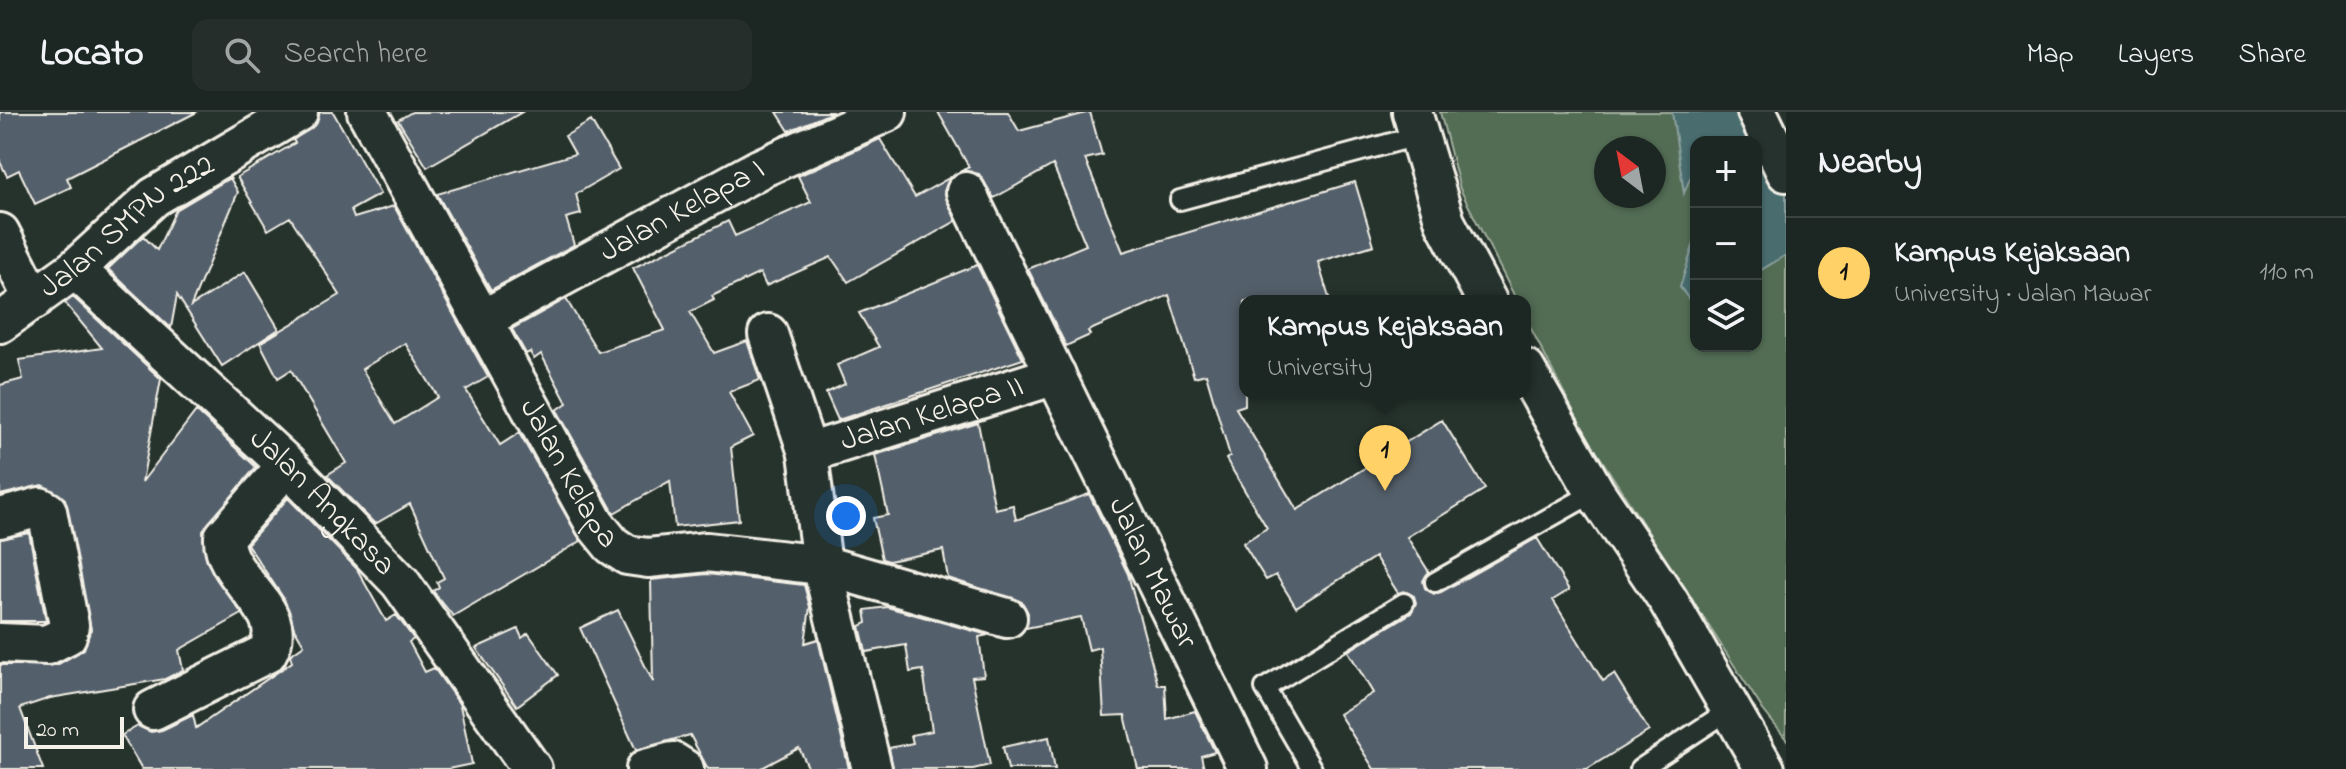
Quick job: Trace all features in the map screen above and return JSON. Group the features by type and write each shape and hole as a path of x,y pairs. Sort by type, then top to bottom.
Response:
{"street":[{"name":"Jalan SMPN 222","path":"0,323 75,269 154,197 298,112"},
{"name":"Jalan Kelapa","path":"367,112 595,524 612,545 627,555 648,558 707,552 822,565 1007,618"},
{"name":"Jalan Kelapa I","path":"484,319 761,168 887,112"},
{"path":"1757,112 1786,172"},
{"path":"1415,124 1445,222 1484,295"},
{"name":"Jalan Mawar","path":"966,192 1248,769"},
{"path":"0,233 34,300"},
{"name":"Jalan Angkasa","path":"75,269 287,465 400,582 518,764"},
{"path":"768,334 808,453 822,565 872,769"},
{"name":"Jalan Kelapa II","path":"808,453 1056,375"},
{"path":"1531,380 1595,492 1668,600 1765,769"},
{"path":"153,710 267,653 274,641 273,623 229,559 224,537 287,465"},
{"path":"0,518 40,507 47,511 69,625 67,635 47,645 0,643"},
{"path":"646,769 673,762 684,769"}],"lane":[{"path":"1180,200 1415,124"},
{"path":"1435,582 1595,492"},
{"path":"1312,769 1265,688 1404,603"},
{"path":"1640,769 1731,709"}],"green space":[{"path":"1440,112 1755,112 1786,166 1786,739 1763,710 1585,434 1531,329 1531,295 1514,295 1460,189"}],"water":[{"path":"1672,112 1741,112 1755,136 1690,136 1690,178 1684,193"},
{"path":"1762,148 1786,189 1786,255 1762,269"},
{"path":"1690,256 1690,301 1680,287"}],"building":[{"path":"0,112 197,112 67,178 71,187 35,204 19,170 7,176 0,162"},
{"path":"320,112 333,112 380,194 351,210 354,218 394,206 488,377 466,390 500,445 519,433 581,541 453,616 433,591 439,587 437,582 444,578 410,504 375,524 327,475 346,463 291,370 278,378 260,343 340,295 290,217 268,230 237,177 295,143 293,140 317,123","holes":["405,343 438,397 395,424 362,369"]},
{"path":"412,112 522,112 427,167 398,120"},
{"path":"777,112 833,112 789,131"},
{"path":"938,112 1008,112 1019,131 1090,112 1102,155 1085,159 1123,252 1355,182 1374,245 1318,262 1328,295 1239,295 1239,399 1245,399 1245,405 1236,408 1297,510 1442,420 1485,489 1407,537 1429,572 1423,581 1425,588 1434,594 1441,592 1537,538 1569,590 1553,600 1603,681 1614,674 1649,731 1587,769 1374,769 1339,714 1373,693 1348,651 1411,613 1416,603 1414,596 1404,591 1398,593 1375,557 1296,607 1276,575 1266,580 1243,543 1267,528 1226,459 1230,456 1206,374 1194,377 1169,295 1088,331 1090,335 1066,346 1028,269 1086,245 1053,165 994,198 979,174 961,171 969,167"},
{"path":"591,121 619,169 576,194 581,214 566,218 574,245 491,290 437,194 575,154 565,136"},
{"path":"880,139 915,197 951,177 944,191 956,221 848,282 831,257 766,286 760,273 712,296 714,300 690,312 714,353 747,341 760,380 729,392 753,436 731,447 739,520 675,527 670,481 614,513 557,410 567,403 541,354 534,359 530,352 526,354 512,329 566,299 598,352 665,330 633,268 728,221 735,236 811,202 798,176"},
{"path":"230,178 238,192 191,306 245,272 279,329 222,366 177,295 171,328 108,269 143,236 157,250 176,210"},
{"path":"977,265 1023,359 838,420 826,393 845,384 837,365 879,347 859,313"},
{"path":"73,297 161,379 142,482 196,411 256,467 203,531 207,562 242,614 179,650 183,670 165,679 50,698 20,708 43,769 0,769 0,665 57,665 84,649 91,629 65,499 42,485 0,495 0,385 23,379 19,360 102,348 65,303"},
{"path":"978,423 995,509 1013,505 1016,520 1089,494 1128,574 1158,685 1165,685 1167,719 1195,711 1215,752 1201,756 1204,769 1138,769 1125,715 1104,716 1100,647 1089,650 1081,617 1026,628 1028,613 1022,602 948,578 943,550 889,561 882,559 873,518 888,515 875,455"},
{"path":"288,498 357,569 386,621 396,615 414,639 409,642 425,672 434,668 460,705 472,764 448,769 142,769 122,735 138,726 151,732 162,730 193,715 196,728 292,662 290,655 304,645 284,599 247,544"},
{"path":"29,533 46,621 0,621 0,539"},
{"path":"707,574 804,585 810,607 805,643 818,639 849,769 809,769 799,748 760,769 708,769 690,735 636,750 580,628 618,610 653,682 651,580"},
{"path":"887,607 988,635 979,637 984,676 972,677 990,765 973,769 893,769 889,748 913,743 911,735 932,731 923,670 910,672 906,645 866,652 860,626 867,623 865,610"},
{"path":"518,629 522,638 528,633 558,675 517,706 476,648"},
{"path":"1049,737 1055,769 1008,769 1003,747"}],"place":[{"name":"Kampus Kejaksaan","path":"1385,491"}]}
